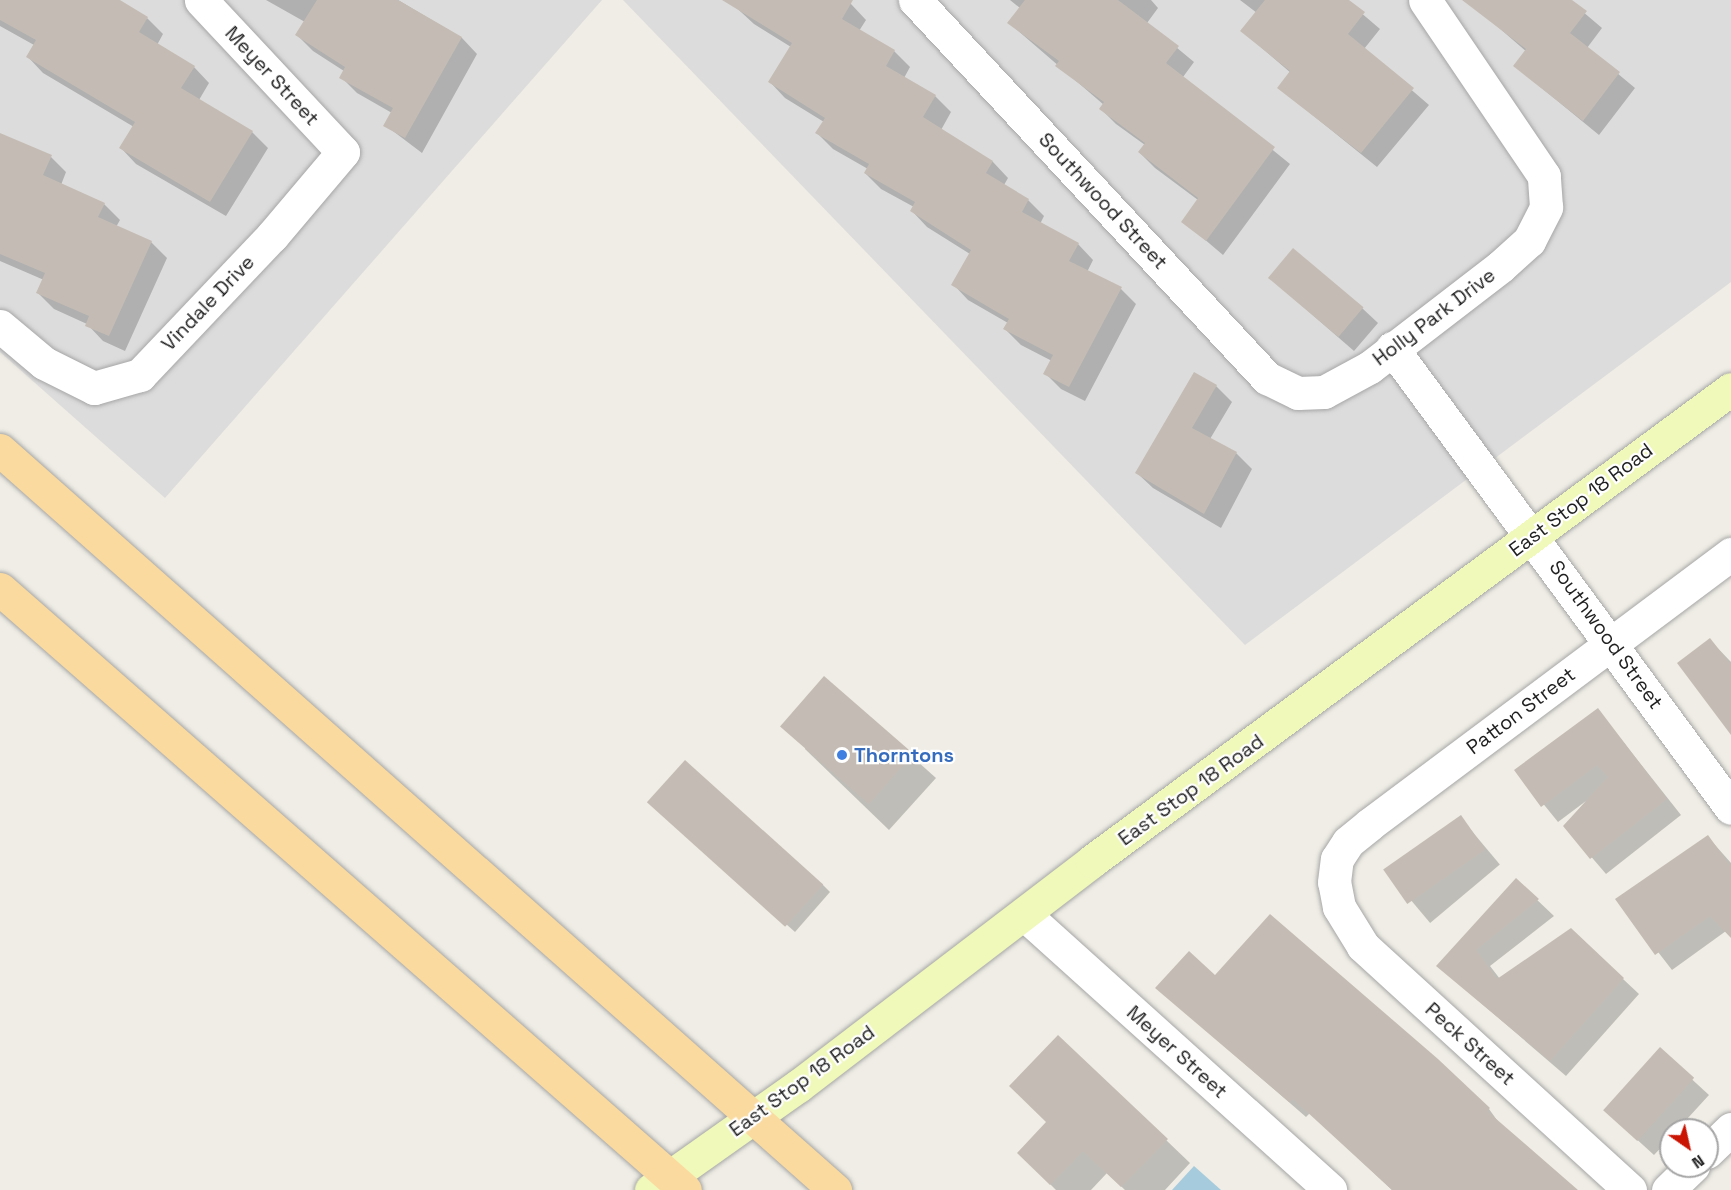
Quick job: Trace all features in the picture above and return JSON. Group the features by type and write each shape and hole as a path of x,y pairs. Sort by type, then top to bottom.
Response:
{"main road":[{"path":"0,450 835,1190"},
{"path":"0,589 668,1186"}],"street":[{"name":"Meyer Street","path":"201,0 343,152"},
{"name":"Southwood Street","path":"915,0 1267,378 1298,393"},
{"name":"Holly Park Drive","path":"1298,393 1324,392 1334,388 1392,348 1508,260 1529,241 1546,207 1544,176 1425,0"},
{"name":"Vindale Drive","path":"0,326 44,363 94,388 140,375 272,236 343,152"},
{"name":"Southwood Street","path":"1392,348 1533,535 1731,808"},
{"name":"East Stop 18 Road","path":"668,1186 753,1118 1024,914 1731,389"},
{"name":"Patton Street","path":"1334,882 1337,859 1348,842 1731,554"},
{"name":"Peck Street","path":"1334,882 1339,907 1363,946 1630,1190"},
{"name":"Meyer Street","path":"1024,914 1330,1190"},
{"path":"1719,1140 1731,1129"},
{"path":"1668,1190 1680,1178"}],"shaded area":[{"path":"0,0 602,0 165,498 0,352"},
{"path":"623,0 1731,0 1731,282 1245,645"}],"water":[{"path":"1194,1166 1221,1190 1172,1190"}],"building":[{"path":"0,0 120,0 148,17 139,32 195,66 181,88 253,131 210,202 119,148 135,122 26,57 36,40 0,20"},
{"path":"317,0 398,0 462,37 405,138 383,126 393,108 339,78 345,67 295,35"},
{"path":"722,0 853,0 842,19 895,50 886,66 936,95 923,117 993,161 986,173 1029,199 1022,212 1079,243 1069,261 1122,287 1069,387 1043,374 1053,355 1003,329 1009,319 951,285 971,250 910,211 915,202 864,173 869,164 815,133 825,118 768,82 792,43"},
{"path":"1025,0 1118,0 1179,46 1166,63 1275,147 1206,241 1181,222 1198,198 1138,152 1145,143 1099,109 1104,102 1055,66 1059,61 1007,23"},
{"path":"1265,0 1349,0 1365,12 1348,34 1414,88 1361,153 1277,88 1290,71 1240,31"},
{"path":"1462,0 1572,0 1587,11 1570,33 1620,72 1583,121 1513,66 1526,49"},
{"path":"0,133 52,155 43,175 105,203 98,217 152,241 109,336 85,326 89,316 36,293 45,273 0,254"},
{"path":"1293,248 1363,307 1338,337 1268,278"},
{"path":"1194,372 1217,385 1192,428 1237,452 1204,514 1135,473"},
{"path":"1710,638 1731,665 1731,735 1677,663"},
{"path":"824,676 913,753 869,804 780,727"},
{"path":"1598,708 1667,799 1590,859 1563,826 1608,777 1597,765 1541,807 1514,770"},
{"path":"685,760 823,884 785,927 647,802"},
{"path":"1461,815 1485,849 1407,904 1383,869"},
{"path":"1708,835 1731,867 1731,938 1710,916 1655,955 1615,899"},
{"path":"1516,878 1539,899 1476,950 1497,979 1571,928 1624,978 1550,1061 1436,966"},
{"path":"1270,914 1438,1059 1490,1108 1487,1111 1578,1190 1392,1190 1293,1099 1289,1102 1155,988 1189,951 1215,975"},
{"path":"1058,1035 1168,1139 1121,1187 1083,1151 1050,1185 1017,1153 1046,1122 1009,1086"},
{"path":"1660,1047 1694,1078 1637,1141 1603,1110"}],"place":[{"name":"Thorntons","path":"842,755"}]}
